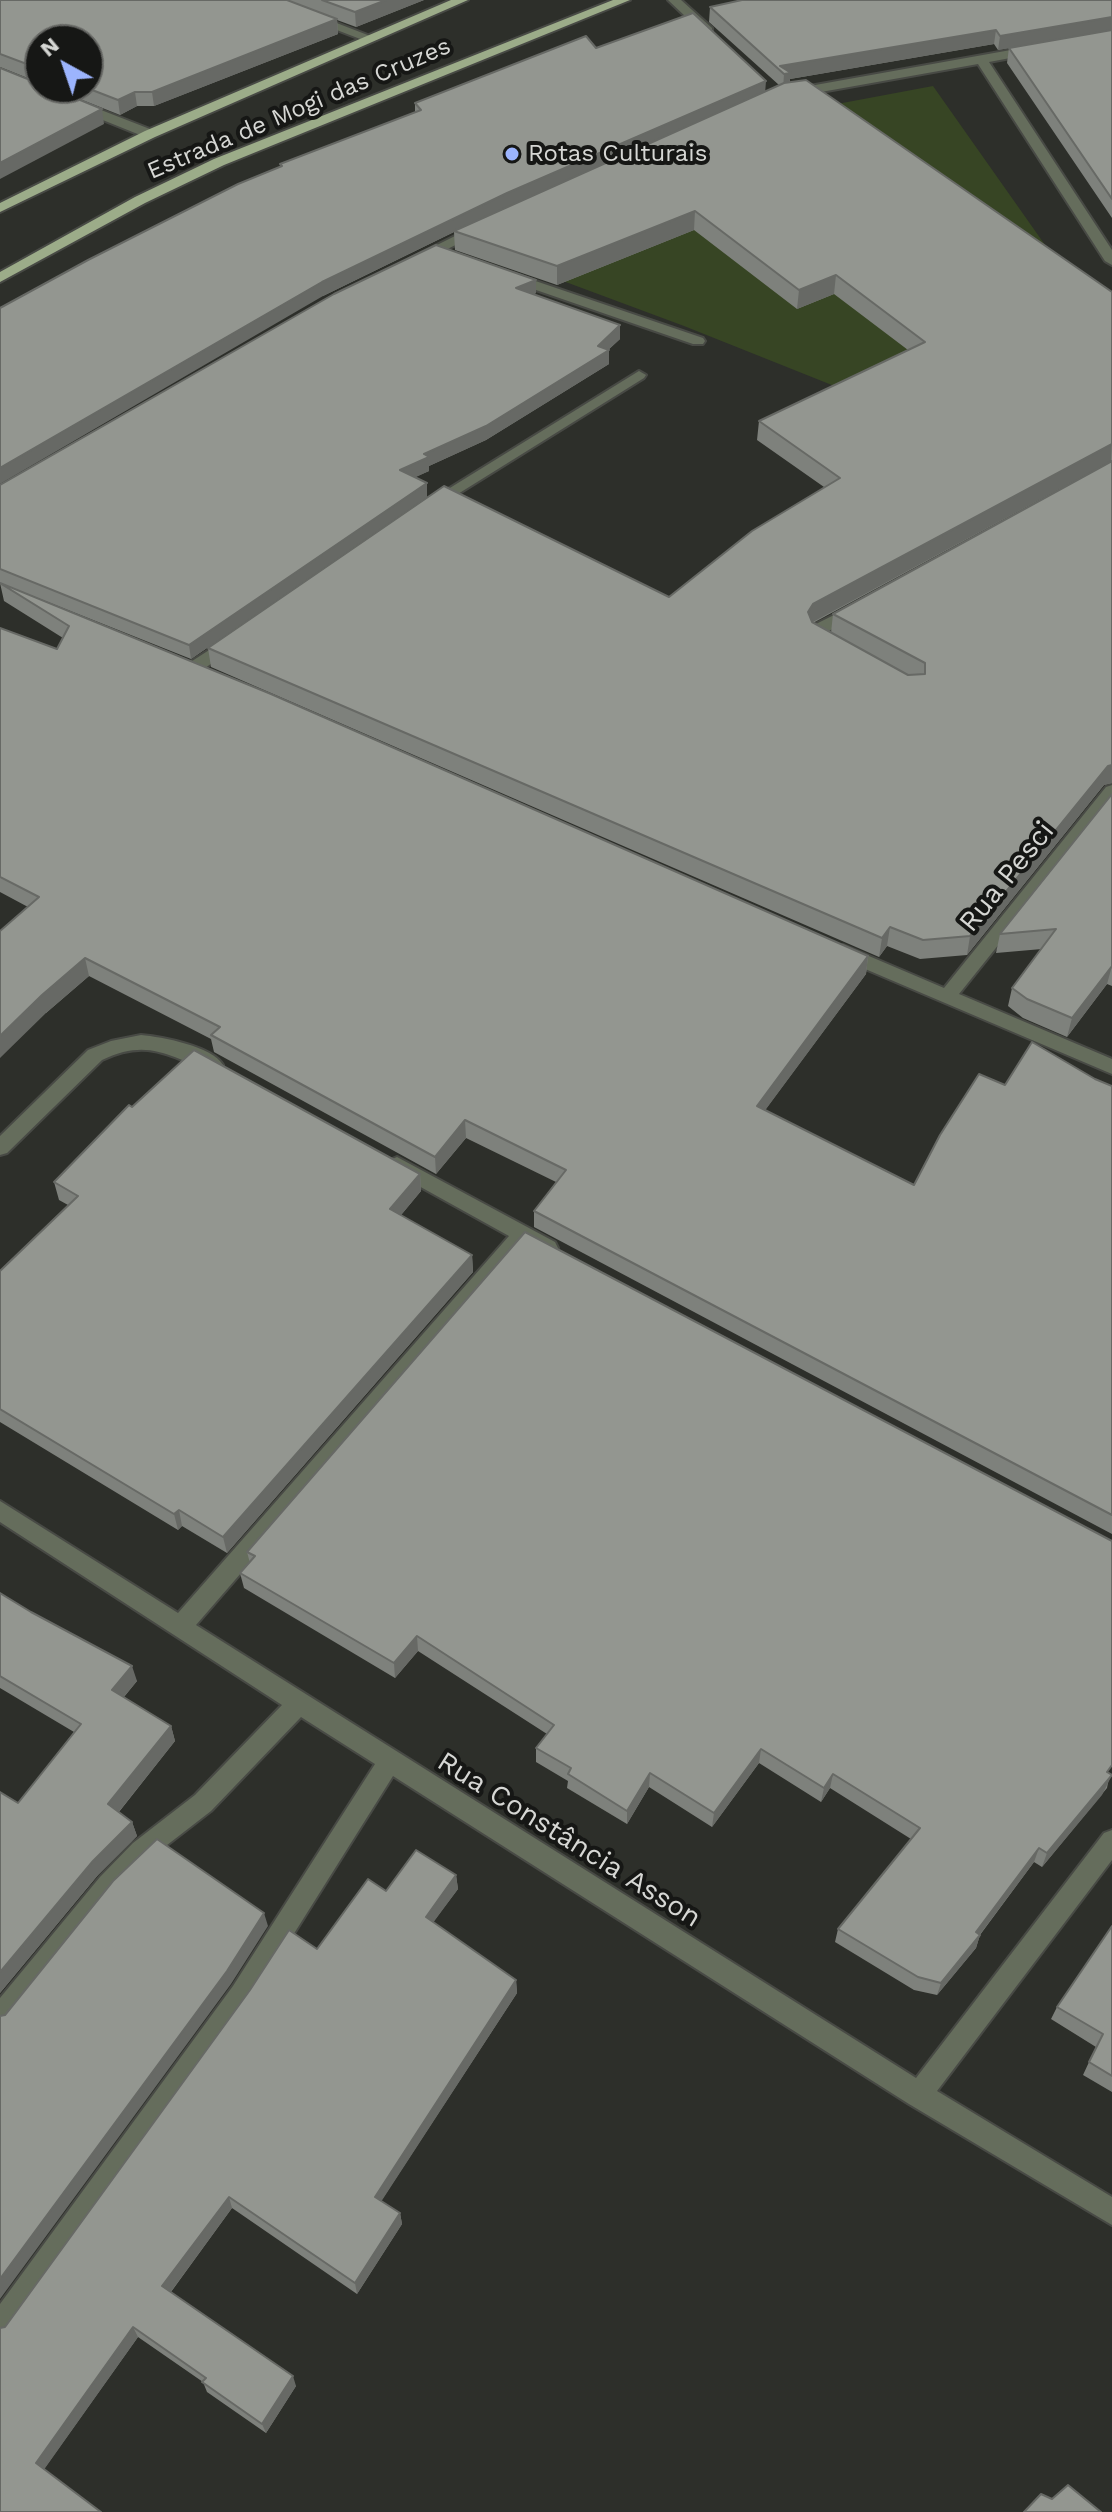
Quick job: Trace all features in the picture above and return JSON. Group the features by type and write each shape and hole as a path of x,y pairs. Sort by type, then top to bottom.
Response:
{"main road":[{"name":"Estrada de Mogi das Cruzes","path":"0,208 150,134 462,0"},
{"name":"Estrada de Mogi das Cruzes","path":"0,278 140,200 219,162 624,0"}],"street":[{"path":"265,0 372,39"},
{"path":"674,0 721,43"},
{"path":"779,96 1054,47"},
{"path":"981,59 1112,261"},
{"path":"77,104 150,134"},
{"path":"407,263 440,253 487,225"},
{"path":"492,270 698,341"},
{"path":"413,515 639,375"},
{"path":"847,653 820,639 817,633 876,598"},
{"path":"195,667 241,634"},
{"name":"Rua Pesci","path":"946,998 1112,791"},
{"path":"831,947 1112,1067"},
{"path":"0,1148 95,1055 125,1042 153,1041 183,1048 237,1078"},
{"path":"373,1152 564,1256"},
{"path":"180,1627 522,1234"},
{"name":"Rua Constância Asson","path":"0,1510 389,1762 918,2095 1112,2212"},
{"path":"0,2017 119,1874 141,1851 203,1803 299,1703"},
{"path":"0,2326 242,1994 389,1762"},
{"path":"918,2095 1112,1841"}],"green space":[{"path":"933,86 1112,340 917,419 684,326 477,249 757,119"}],"building":[{"path":"0,0 287,0 337,19 152,92 135,92 118,100 104,95 104,24 24,24 24,63 0,54"},
{"path":"322,0 386,0 355,12"},
{"path":"742,0 1112,0 1112,17 1000,36 996,30 780,66 791,73 784,74 710,7"},
{"path":"693,13 766,81 507,193 322,282 0,468 0,308 238,184 282,166 280,164 421,110 415,103 586,36 596,48"},
{"path":"1112,30 1112,199 1009,48"},
{"path":"0,68 24,78 24,104 90,104 102,109 0,163"},
{"path":"806,80 1112,292 1112,444 813,604 808,612 812,622 908,675 925,674 925,663 833,614 1112,461 1112,765 1108,766 970,936 923,940 890,927 882,938 208,648 444,486 669,597 752,531 840,478 759,421 925,342 836,275 799,290 695,211 557,266 454,231 784,83"},
{"path":"436,245 536,280 516,288 620,325 598,346 609,350 486,426 424,454 429,457 400,470 427,483 189,645 0,569 0,485 334,294"},
{"path":"0,583 271,694 868,956 757,1106 914,1185 940,1135 979,1074 1005,1085 1032,1042 1112,1086 1112,1515 534,1211 566,1170 465,1120 435,1157 211,1035 220,1027 85,958 0,1036 0,931 39,897 0,877 0,628 57,649 69,626"},
{"path":"1112,794 1112,966 1072,1018 1027,999 1012,988 1056,929 1000,934"},
{"path":"194,1050 420,1174 390,1209 472,1255 223,1537 179,1510 174,1514 0,1409 0,1271 78,1196 54,1182 129,1105 132,1107"},
{"path":"525,1232 1112,1541 1112,1765 1107,1772 1112,1775 1047,1853 1039,1848 976,1932 980,1935 941,1983 918,1977 838,1929 920,1828 833,1774 824,1788 761,1749 714,1813 650,1773 627,1811 568,1774 571,1768 536,1748 554,1725 417,1636 394,1663 240,1573 255,1556 247,1552"},
{"path":"0,1593 132,1666 112,1690 171,1726 108,1804 132,1822 93,1861 0,1972 0,1792 18,1803 81,1724 0,1676"},
{"path":"157,1839 264,1913 227,1971 0,2279 0,2016 5,2015 113,1881"},
{"path":"416,1850 456,1875 426,1917 516,1980 375,2197 400,2213 355,2283 229,2197 162,2286 293,2376 262,2424 202,2382 206,2378 133,2327 36,2463 101,2512 0,2512 0,2328 5,2327 250,1990 289,1930 317,1949 368,1879 386,1891"},
{"path":"1112,1926 1112,2076 1089,2062 1103,2034 1057,2007"},
{"path":"1068,2485 1101,2512 1024,2512 1041,2494 1052,2499"}],"place":[{"name":"Rotas Culturais","path":"512,154"}]}
